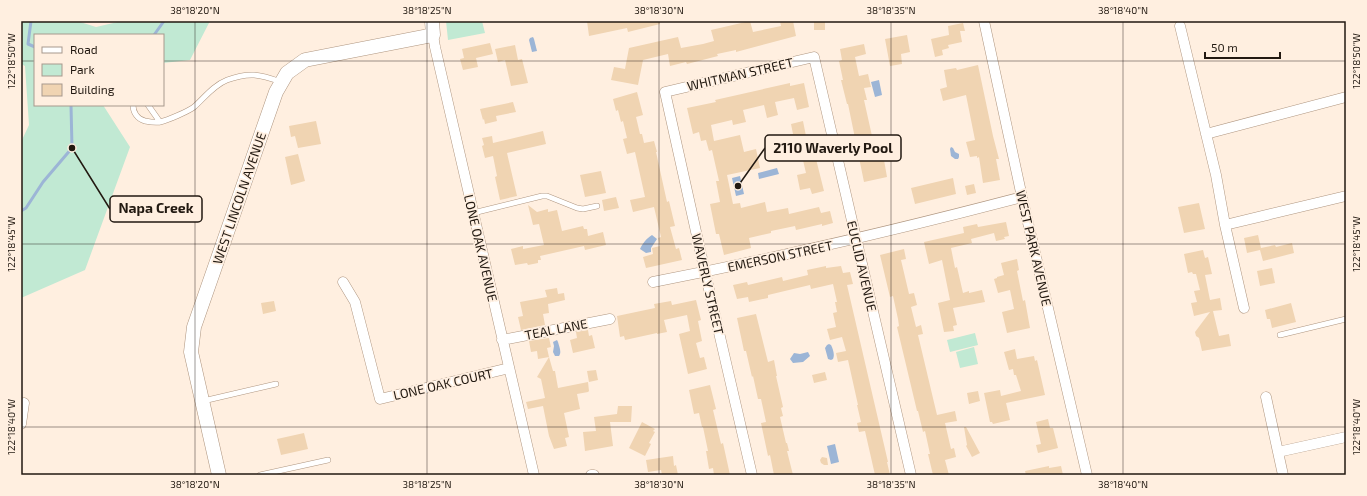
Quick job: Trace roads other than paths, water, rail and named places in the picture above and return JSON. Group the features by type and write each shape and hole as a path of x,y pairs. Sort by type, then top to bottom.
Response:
{"street":[{"name":"WEST PARK AVENUE","path":"984,21 1022,197 1087,475"},
{"path":"1180,26 1206,134 1244,308"},
{"name":"WEST LINCOLN AVENUE","path":"218,475 191,352 194,327 276,92 287,73 305,60 433,28"},
{"name":"LONE OAK AVENUE","path":"433,28 435,47 534,475"},
{"name":"WHITMAN STREET","path":"665,92 814,57"},
{"name":"EUCLID AVENUE","path":"814,57 855,239 911,475"},
{"name":"WAVERLY STREET","path":"665,92 752,475"},
{"path":"1206,134 1346,97"},
{"path":"1225,225 1346,196"},
{"name":"EMERSON STREET","path":"653,282 855,239 1022,197"},
{"name":"LONE OAK COURT","path":"343,282 355,302 380,399 509,368"},
{"name":"TEAL LANE","path":"502,340 610,319"},
{"path":"1266,397 1283,475"},
{"path":"21,424 24,403"},
{"path":"1278,452 1346,436"}],"lane":[{"path":"133,106 133,110 141,120 160,122 192,108 206,95 226,81 247,75 263,75 282,82"},
{"path":"149,106 160,122"},
{"path":"473,212 542,196 547,196 577,208 583,209 597,206"},
{"path":"1280,335 1346,318"},
{"path":"202,401 276,384"},
{"path":"260,475 328,460"}],"water":[{"path":"533,37 537,51 532,52 529,40"},
{"path":"879,80 882,95 875,97 871,82"},
{"path":"951,147 959,154 958,159 951,156"},
{"path":"777,168 779,174 759,179 758,173"},
{"path":"740,176 744,194 736,196 732,178"},
{"path":"652,235 657,239 651,248 651,252 646,253 640,249 645,241"},
{"path":"557,340 560,347 560,353 559,356 555,356 553,352 553,342"},
{"path":"829,344 831,345 834,354 833,359 831,360 828,359 825,348"},
{"path":"808,352 810,356 803,362 793,363 790,359 794,353 800,354"},
{"path":"835,444 839,462 831,464 827,446"}],"waterway":[{"path":"31,21 28,44 34,47"},
{"path":"155,34 164,21"},
{"path":"21,211 26,208 43,182 72,148 71,106"}],"place":[{"name":"Napa Creek","path":"72,148"},
{"name":"2110 Waverly Pool","path":"738,186"}]}
